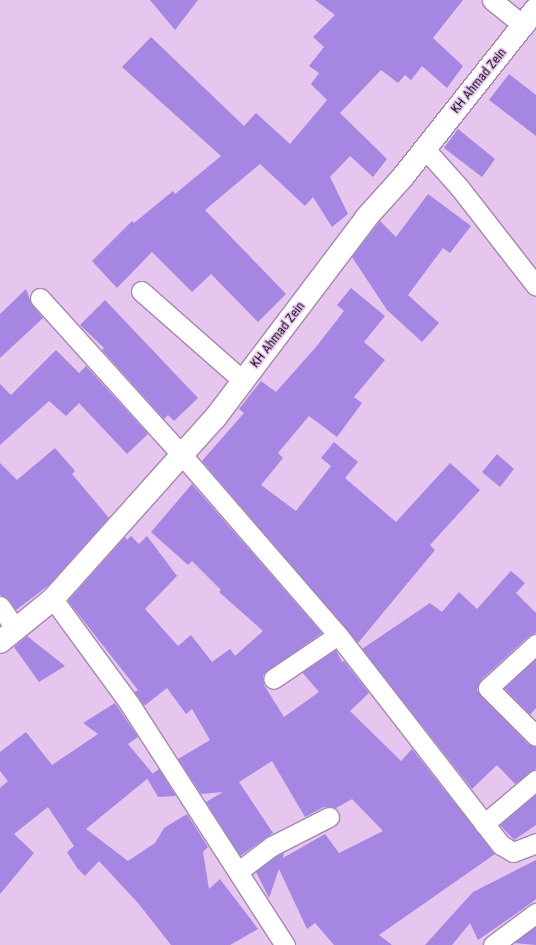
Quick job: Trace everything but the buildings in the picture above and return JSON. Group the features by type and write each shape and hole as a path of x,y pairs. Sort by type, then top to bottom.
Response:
{"street":[{"path":"492,0 530,18"},
{"name":"KH Ahmad Zein","path":"7,635 53,599 216,418 366,218 425,148 530,18"},
{"path":"425,148 460,187 536,286"},
{"path":"141,291 243,381"},
{"path":"40,298 182,455 338,635 484,824 506,850 520,851 536,843"},
{"path":"53,599 129,703 240,870 285,945"},
{"path":"0,606 7,635"},
{"path":"273,679 338,635"},
{"path":"536,644 488,686 536,736"},
{"path":"484,824 536,780"},
{"path":"240,870 272,846 329,817"},
{"path":"493,945 536,913"}]}
